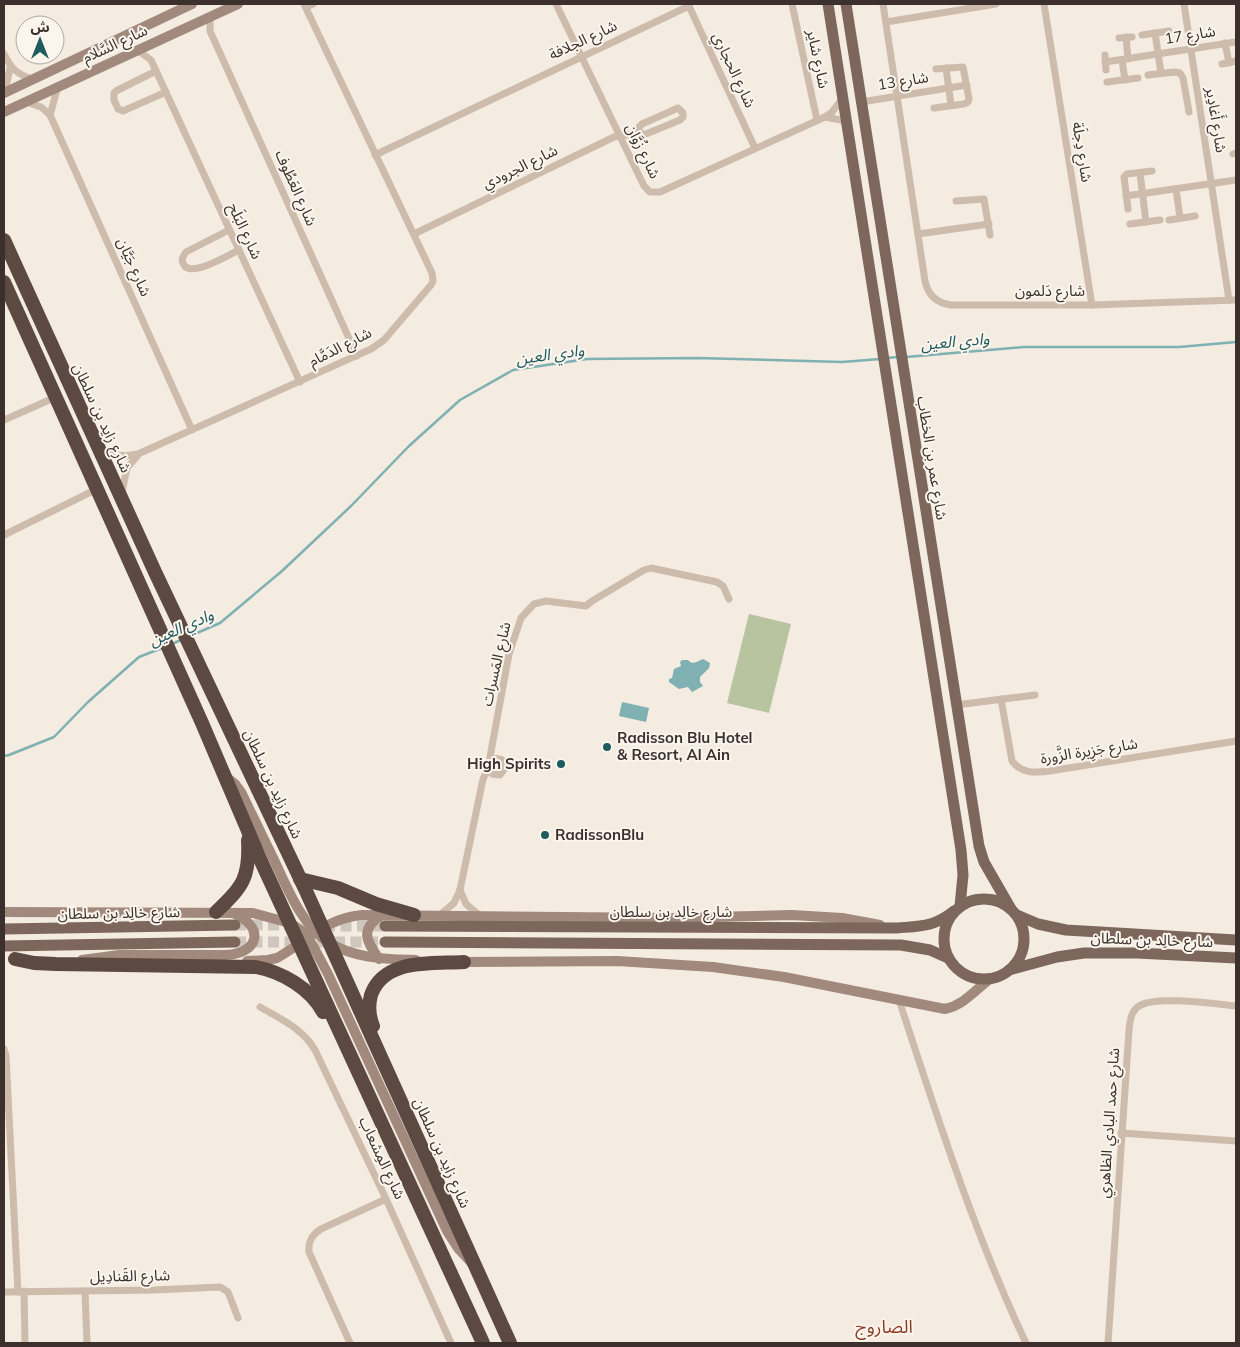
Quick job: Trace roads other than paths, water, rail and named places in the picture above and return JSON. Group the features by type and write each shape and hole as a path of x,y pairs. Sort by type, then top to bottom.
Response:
{"highway":[{"name":"شارع زايد بن سلطان","path":"4,240 99,452 300,879 311,935 392,1146 483,1343"},
{"name":"شارع زايد بن سلطان","path":"4,282 290,923 329,943 510,1343"},
{"path":"223,911 244,880 249,861 247,830"},
{"path":"300,879 338,888 376,904 414,915"},
{"path":"9,960 56,964 256,967 275,973 293,982 312,996 322,1009 374,1120 392,1146"},
{"path":"419,1142 410,1106 371,1021 369,1001 379,982 394,970 418,964 464,962"}],"main road":[{"name":"شارع السَّلام","path":"4,112 238,4"},
{"path":"828,4 963,864 963,886 957,908 944,928 943,938 948,958 954,966 966,975 980,979 990,978 1000,976 1009,970 1018,961 1024,944 1022,926 1014,912 997,901 980,898 970,900 957,908"},
{"name":"شارع عمر بن الخطاب","path":"846,4 978,846 984,862 1014,912"},
{"name":"شارع السَّلام","path":"5,93 187,5"},
{"path":"224,775 241,792 311,935 446,1231 458,1248 476,1266"},
{"name":"شارع خالِد بن سلطان","path":"384,920 897,928 934,924 957,908"},
{"path":"82,960 120,955 225,955 246,951 254,938 253,928 246,919 223,911"},
{"path":"4,912 254,912 290,923"},
{"name":"شارع خالِد بن سلطان","path":"1014,912 1038,924 1066,930 1236,940"},
{"path":"379,959 366,938 367,930 374,920 414,915 671,918 792,915 842,918 897,928"},
{"path":"9,960 259,961 276,958 340,919 351,916 384,920"},
{"name":"شارع خالِد بن سلطان","path":"4,929 235,925"},
{"name":"شارع خالِد بن سلطان","path":"4,946 235,942"},
{"name":"شارع خالِد بن سلطان","path":"385,942 901,945 930,950 948,958"},
{"path":"329,943 351,952 379,959 464,962 617,961 698,966 784,976 945,1009 955,1007 964,1002 990,978"},
{"name":"شارع خالِد بن سلطان","path":"1009,970 1057,957 1084,953 1137,953 1236,958"}],"street":[{"name":"شارع زُوَّان","path":"556,4 644,186 650,192 660,192 825,117 843,99"},
{"name":"شارع شاير","path":"792,4 817,120"},
{"name":"شارع دَلمون","path":"883,4 926,288 936,300 942,304 1092,305 1233,300"},
{"path":"886,22 996,4"},
{"name":"شارع دِجلَة","path":"1044,4 1092,305"},
{"name":"شارع أَغادِير","path":"1184,4 1212,183 1233,300"},
{"name":"شارع الدَمَّام","path":"99,452 125,456 138,454 357,356 384,340 433,281 432,273 375,155 308,5"},
{"name":"شارع الجلافة","path":"375,155 688,5"},
{"name":"شارع الحجاري","path":"688,5 755,148"},
{"name":"شارع العَطُوف","path":"210,17 210,31 357,356"},
{"path":"195,25 210,31"},
{"name":"شارع 17","path":"1142,35 1169,31"},
{"name":"شارع 17","path":"1155,33 1161,73"},
{"path":"1125,80 1126,37"},
{"path":"137,50 151,60 156,42"},
{"name":"شارع 17","path":"1105,62 1236,42"},
{"name":"شارع 17","path":"1225,43 1229,62"},
{"path":"4,54 10,68 33,79"},
{"name":"شارع البَلَح","path":"151,60 300,382"},
{"name":"شارع 13","path":"934,108 968,102 963,66 936,70"},
{"path":"5,93 10,68"},
{"name":"شارع 13","path":"946,68 951,106"},
{"path":"156,72 116,91 114,93 114,100 118,109 123,111 166,92"},
{"path":"1148,74 1177,72 1182,75 1189,112"},
{"path":"1107,82 1138,78"},
{"name":"شارع 13","path":"861,102 967,85"},
{"path":"26,102 41,107 50,115 58,86"},
{"name":"شارع الجرودي","path":"674,109 683,111 683,117 680,120 646,134 642,134 639,131 639,127 642,124 674,109"},
{"name":"شارع جَيَّان","path":"50,115 192,430"},
{"path":"825,117 846,121"},
{"name":"شارع الجرودي","path":"414,234 620,135 629,135 639,131"},
{"path":"1128,209 1124,177 1127,174 1152,171"},
{"path":"1140,172 1146,222"},
{"path":"1126,196 1236,180"},
{"path":"1176,189 1180,218"},
{"path":"956,201 984,199 990,235"},
{"path":"1169,220 1194,216"},
{"path":"1130,224 1160,220"},
{"path":"918,234 989,224"},
{"path":"229,230 186,252 182,260 183,264 186,268 194,270 239,250"},
{"path":"4,420 56,397"},
{"path":"122,500 123,483 127,468 138,454"},
{"path":"4,535 97,489"},
{"name":"شارع المَسرات","path":"441,914 454,903 460,890 483,779 493,743 509,654 517,625 526,611 534,604 546,601 586,606 644,570 651,568 717,582 723,586 729,599"},
{"path":"956,705 1035,695"},
{"name":"شارع جَزِيرة الزَّورة","path":"1001,699 1012,761 1017,767 1025,771 1037,773 1050,772 1236,741"},
{"path":"493,743 505,765 504,771 500,775 494,775 490,772 488,766 494,759 502,760"},
{"name":"شارع المَسرات","path":"481,790 494,775"},
{"path":"460,890 466,904 479,915"},
{"path":"899,1000 978,1229 1012,1314 1026,1343"},
{"name":"شارع حمد البادي الظاهري","path":"1108,1343 1129,1030 1134,1011 1148,1002 1161,1000 1236,1006"},
{"name":"شارع المِشعاب","path":"260,1007 298,1029 312,1044 386,1199 451,1343"},
{"path":"4,1049 7,1065 25,1343"},
{"path":"1122,1133 1236,1141"},
{"path":"350,1343 309,1252 310,1241 312,1236 321,1229 386,1199"},
{"name":"شارع القَنادِيل","path":"4,1292 220,1287 228,1292 238,1318"},
{"path":"85,1291 87,1343"}],"water":[{"path":"703,659 710,663 709,668 700,677 700,682 703,686 692,692 688,687 679,689 669,682 674,669 681,666 680,662 682,660 688,660 693,663"},
{"path":"622,702 649,708 646,722 619,716"}],"waterway":[{"name":"وادي العين","path":"906,357 1024,347 1179,347 1236,342"},
{"name":"وادي العين","path":"886,358 898,357"},
{"name":"وادي العين","path":"190,636 220,623 282,571 351,506 409,446 460,400 513,370 587,359 697,358 842,362 880,359"},
{"name":"وادي العين","path":"172,644 183,639"},
{"name":"وادي العين","path":"4,756 54,737 88,702 139,657 162,648"}],"tunnel":[{"path":"235,925 293,925"},
{"path":"324,926 385,926"},
{"path":"235,942 385,942"}],"place":[{"name":"Radisson Blu Hotel & Resort, Al Ain","path":"607,747"},
{"name":"High Spirits","path":"561,764"},
{"name":"RadissonBlu","path":"545,835"}],"district":[{"name":"الصاروج","path":"884,1327"}]}
